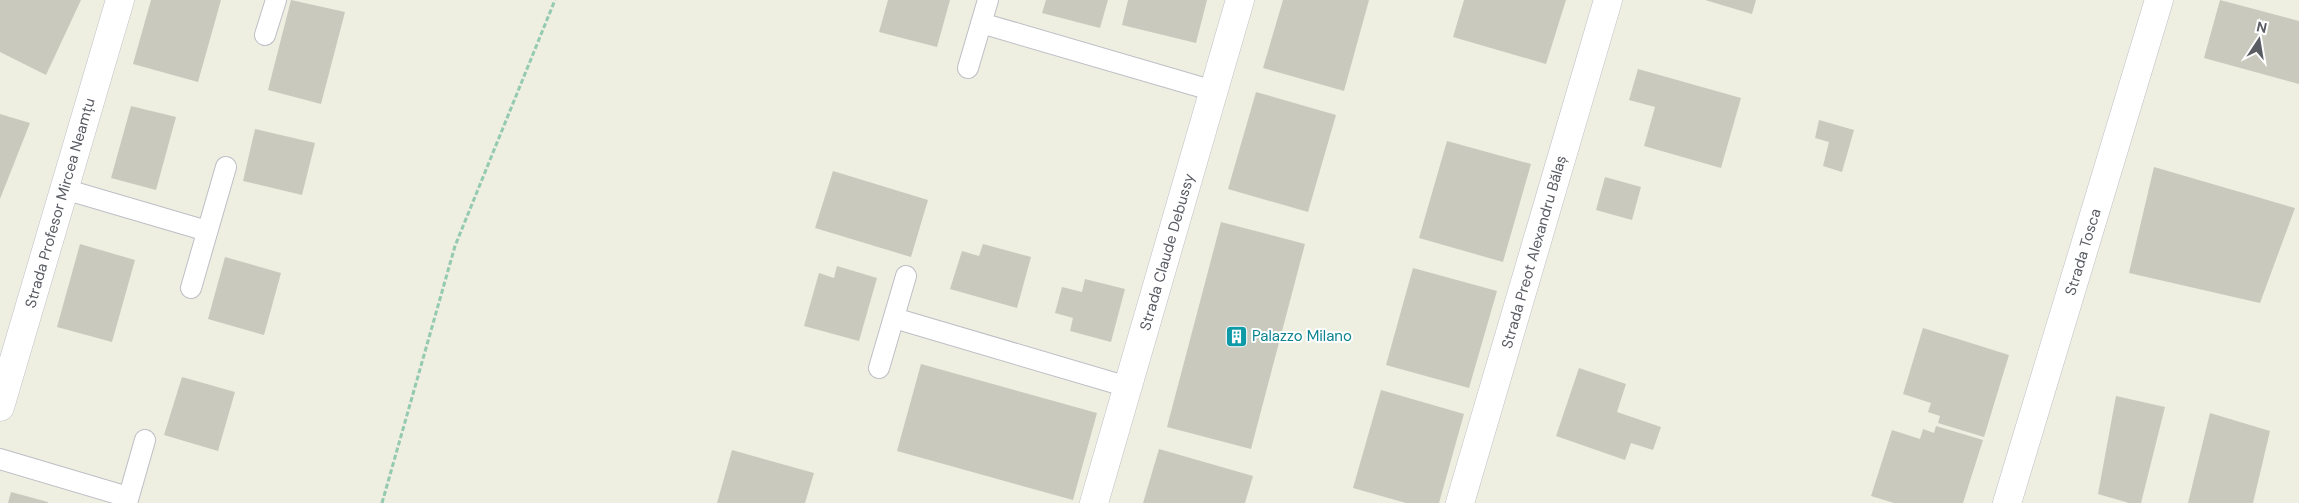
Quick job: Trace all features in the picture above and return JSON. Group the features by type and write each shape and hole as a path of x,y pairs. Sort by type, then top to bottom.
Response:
{"street":[{"name":"Strada Profesor Mircea Neamțu","path":"0,407 120,0"},
{"name":"Strada Claude Debussy","path":"1094,503 1240,0"},
{"name":"Strada Preot Alexandru Bălaș","path":"1460,503 1608,0"},
{"name":"Strada Tosca","path":"2015,501 2159,0"}],"lane":[{"path":"265,35 276,0"},
{"path":"968,68 988,0"},
{"path":"981,23 1214,91"},
{"path":"191,288 226,168"},
{"path":"64,189 207,231"},
{"path":"879,368 906,276"},
{"path":"894,318 1128,387"},
{"path":"0,459 128,500 145,440"}],"path":[{"path":"382,503 455,246 555,0"}],"building":[{"path":"0,0 81,0 46,75 0,52"},
{"path":"151,0 221,0 198,82 133,64"},
{"path":"291,0 345,12 321,104 268,90"},
{"path":"888,0 950,0 937,47 879,32"},
{"path":"1046,0 1108,0 1100,28 1042,13"},
{"path":"1128,0 1207,0 1196,43 1122,25"},
{"path":"1283,0 1369,0 1344,91 1263,68"},
{"path":"1464,0 1566,0 1546,64 1453,37"},
{"path":"1705,0 1756,0 1752,14"},
{"path":"2220,0 2299,21 2299,84 2204,58"},
{"path":"1638,69 1741,98 1721,168 1644,146 1655,107 1629,100"},
{"path":"1256,92 1336,115 1308,212 1228,189"},
{"path":"131,106 176,117 156,190 111,178"},
{"path":"0,114 30,123 0,199"},
{"path":"1819,120 1854,130 1842,172 1823,166 1829,142 1815,138"},
{"path":"255,129 315,143 302,195 243,181"},
{"path":"1447,141 1531,164 1503,262 1419,238"},
{"path":"2154,167 2295,208 2260,303 2129,273"},
{"path":"833,171 928,200 911,257 815,228"},
{"path":"1605,177 1641,187 1632,220 1596,210"},
{"name":"Palazzo Milano","path":"1221,222 1305,244 1251,449 1167,427"},
{"path":"80,244 135,260 112,342 57,327"},
{"path":"983,244 1031,257 1017,308 950,289 962,251 979,256"},
{"path":"225,257 281,273 264,335 208,319"},
{"path":"837,266 877,278 859,341 804,326 819,273 834,278"},
{"path":"1413,268 1497,291 1469,388 1386,365"},
{"path":"1085,279 1125,289 1111,342 1070,331 1073,318 1055,313 1062,287 1082,292"},
{"path":"1923,328 2009,355 1984,437 1938,423 1940,416 1928,412 1931,403 1903,394"},
{"path":"921,364 1097,413 1073,500 897,451"},
{"path":"1579,368 1626,384 1617,412 1661,427 1653,450 1631,443 1625,460 1556,436"},
{"path":"182,377 235,392 218,451 164,435"},
{"path":"1381,390 1464,414 1439,503 1406,503 1353,488"},
{"path":"2116,396 2165,407 2141,503 2129,503 2098,494"},
{"path":"2210,413 2270,431 2253,503 2188,503"},
{"path":"1936,426 1983,440 1963,503 1894,503 1871,496 1892,430 1920,439 1923,429 1934,433"},
{"path":"1159,449 1253,476 1245,503 1143,503"},
{"path":"732,450 814,473 805,503 717,503"},
{"path":"11,492 48,502 48,503 8,503"}],"place":[{"name":"Palazzo Milano","path":"1236,336"}]}
